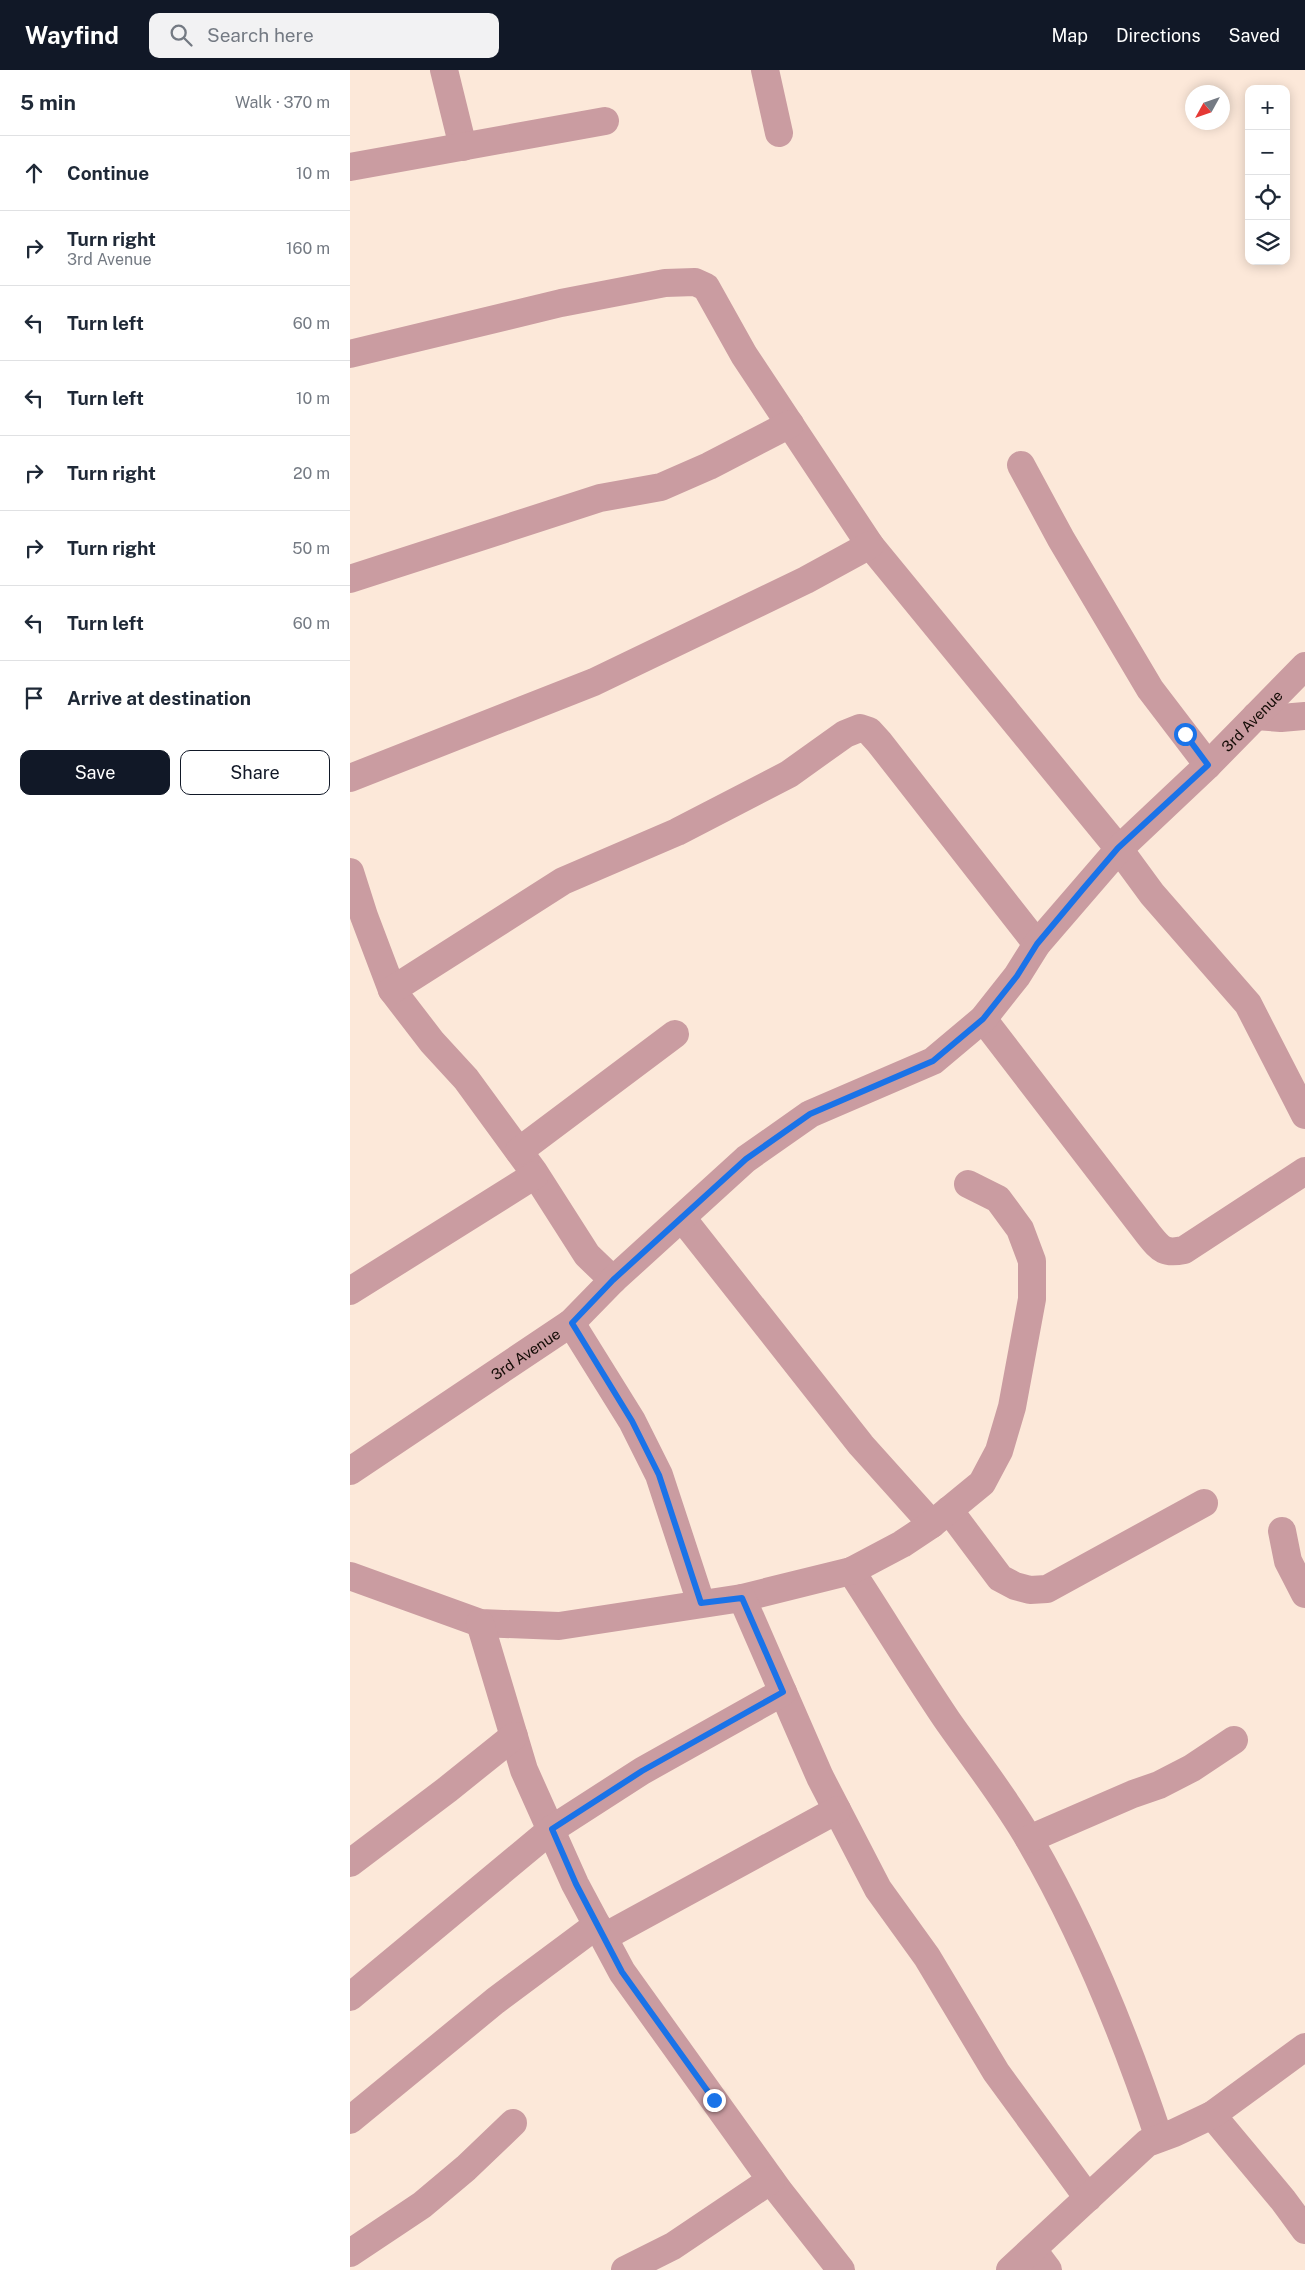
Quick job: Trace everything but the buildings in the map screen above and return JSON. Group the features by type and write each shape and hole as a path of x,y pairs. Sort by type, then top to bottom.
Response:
{"street":[{"path":"444,70 463,147"},
{"path":"765,70 779,133"},
{"path":"350,167 605,121"},
{"path":"350,354 561,303 666,283 695,282 706,287 744,355 870,545 1118,848 1152,894 1248,1004 1305,1116"},
{"path":"350,579 600,498 661,487 709,466 790,424"},
{"path":"1021,465 1061,539 1150,688 1208,765"},
{"path":"350,778 594,682 806,580 870,545"},
{"name":"3rd Avenue","path":"350,1471 572,1323 613,1280 746,1159 810,1114 933,1061 983,1019 1017,976 1037,944 1118,848 1208,765 1305,666"},
{"path":"1256,716 1281,718 1305,716"},
{"path":"392,990 563,881 677,832 789,774 845,734 860,728 869,731 879,742 1037,944"},
{"path":"350,872 364,916 392,990 432,1042 466,1079 519,1151 587,1255 613,1280"},
{"path":"983,1019 1149,1236 1158,1247 1168,1252 1184,1250 1305,1171"},
{"path":"519,1151 675,1034"},
{"path":"350,1291 535,1175"},
{"path":"350,1576 480,1623 559,1626 742,1598 851,1571 902,1544 941,1517 982,1483 999,1451 1012,1406 1032,1299 1032,1261 1020,1229 998,1199 968,1184"},
{"path":"682,1218 861,1445 941,1517 1000,1578 1015,1586 1030,1590 1047,1589 1204,1503"},
{"path":"572,1323 632,1421 659,1475 701,1603"},
{"path":"1282,1531 1288,1561 1305,1594"},
{"path":"851,1571 947,1719 1030,1839 1057,1890 1103,1990 1140,2083 1159,2138"},
{"path":"742,1598 820,1777 878,1889 927,1957 996,2072 1088,2198"},
{"path":"480,1623 524,1770 576,1884 622,1972 771,2180 841,2270"},
{"path":"350,1997 552,1829 642,1771 783,1692"},
{"path":"350,1863 514,1736"},
{"path":"1030,1839 1133,1794 1159,1785 1192,1768 1234,1740"},
{"path":"350,2120 495,2001 600,1931 837,1810"},
{"path":"1010,2270 1040,2260 1088,2198 1147,2143 1212,2115 1305,2047"},
{"path":"1212,2115 1283,2200 1305,2230"},
{"path":"350,2253 422,2205 466,2168 513,2123"},
{"path":"625,2270 673,2246 771,2180"}],"route":[{"path":"714,2100 622,1972 576,1884 552,1829 642,1771 783,1692 742,1598 701,1603 659,1475 632,1421 572,1323 613,1280 746,1159 810,1114 933,1061 983,1019 1017,976 1037,944 1118,848 1208,765 1185,734"}]}
